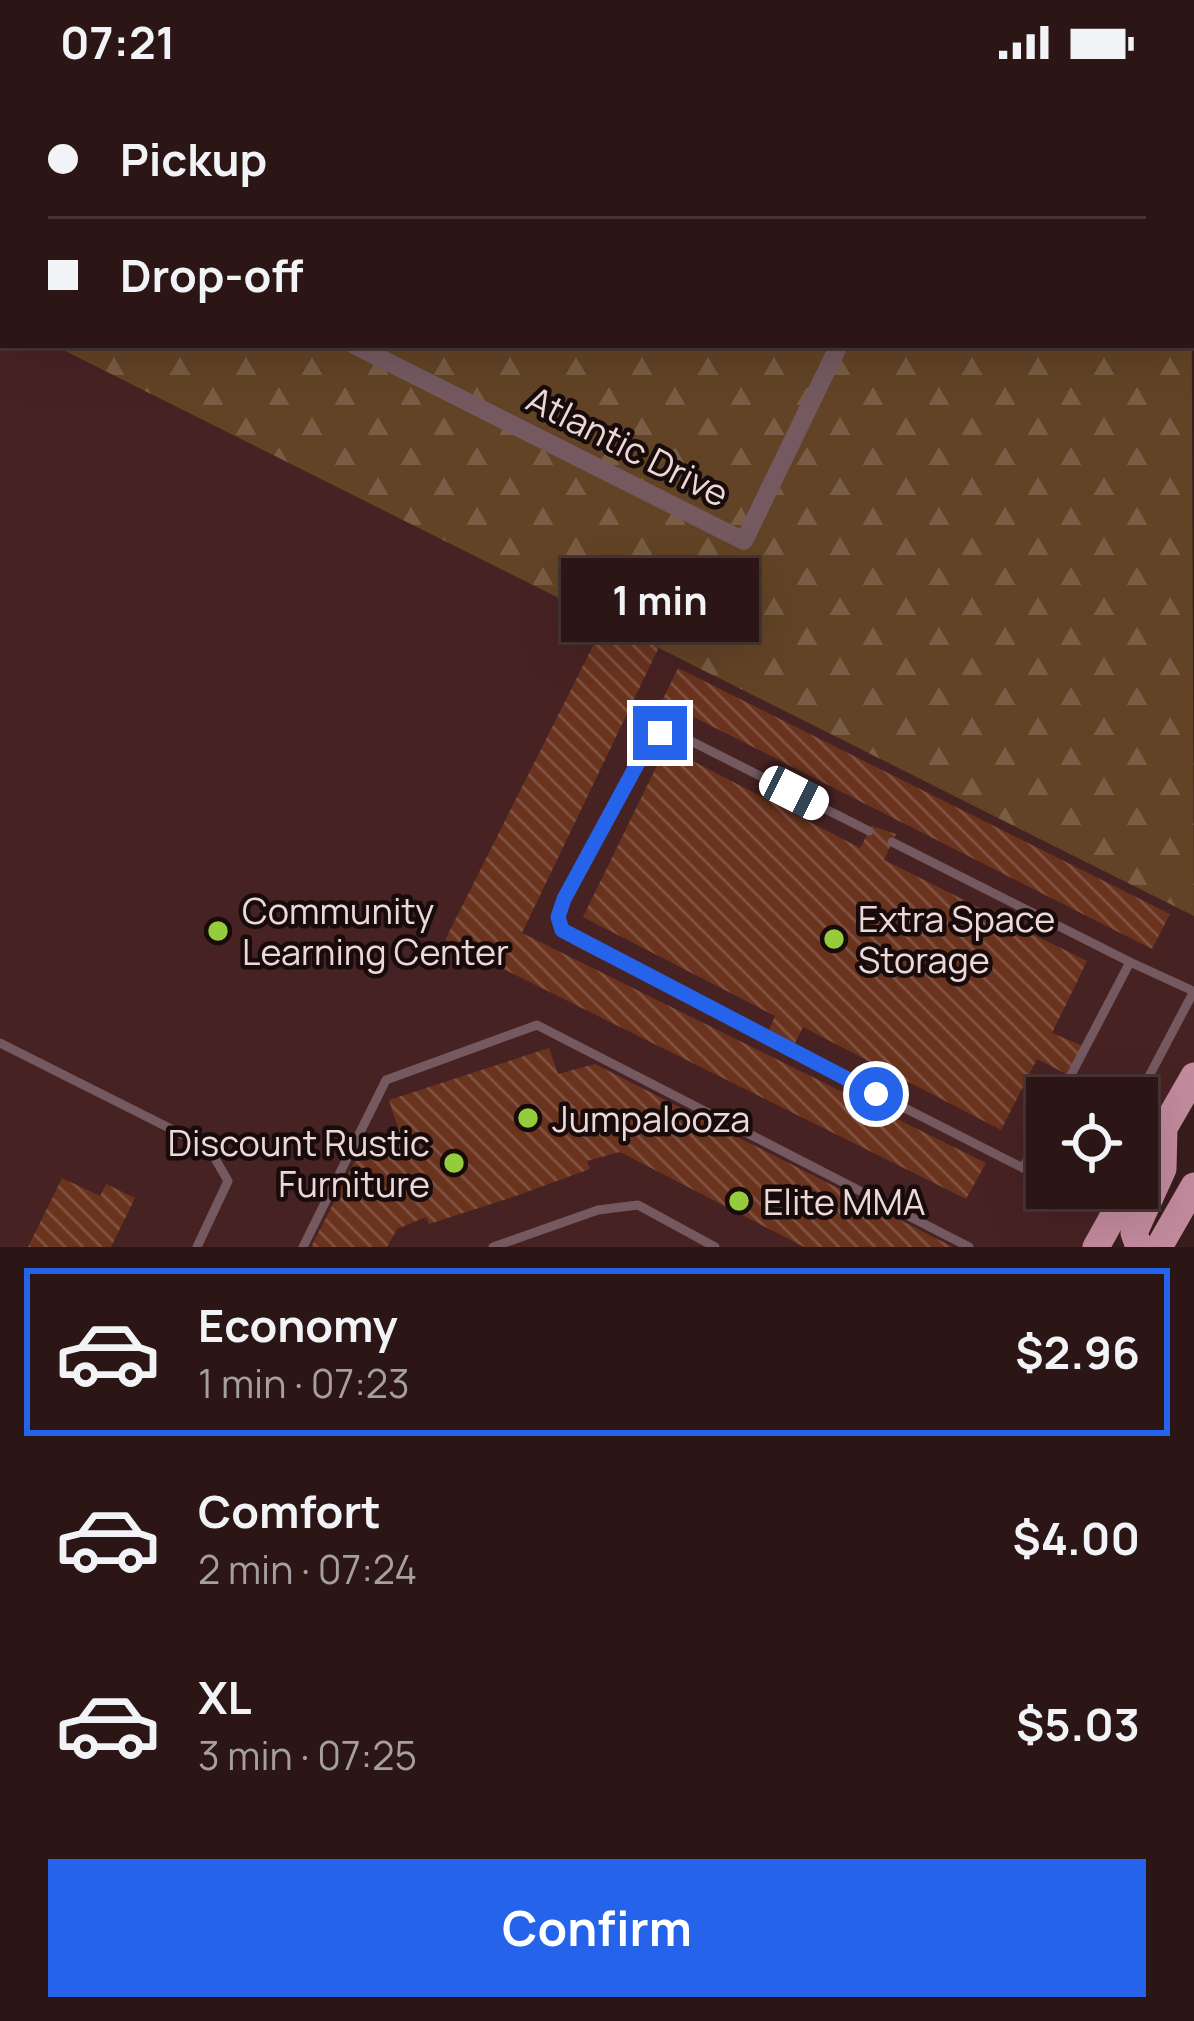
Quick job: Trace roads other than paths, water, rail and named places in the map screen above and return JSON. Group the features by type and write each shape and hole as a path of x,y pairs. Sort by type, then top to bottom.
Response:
{"main road":[{"path":"1158,1138 1194,1076"},
{"path":"1139,1247 1135,1233 1163,1169 1164,1128"},
{"path":"1160,1247 1194,1186"},
{"path":"1096,1247 1100,1212"}],"street":[{"name":"Atlantic Drive","path":"360,348 744,541 838,348"}],"lane":[{"path":"869,830 681,736 660,733 641,757 558,917 562,930 1026,1170"},
{"path":"892,842 1194,991 1149,1077"},
{"path":"1070,1077 1130,962"},
{"path":"303,1247 386,1080 537,1025 969,1247"},
{"path":"0,1043 209,1148 227,1180 196,1247"},
{"path":"1023,1168 1026,1162"},
{"path":"494,1247 598,1210 638,1205 715,1247"}],"place":[{"name":"Community Learning Center","path":"218,931"},
{"name":"Extra Space Storage","path":"834,939"},
{"name":"Jumpalooza","path":"528,1118"},
{"name":"Discount Rustic Furniture","path":"454,1163"},
{"name":"Elite MMA","path":"739,1201"}]}
